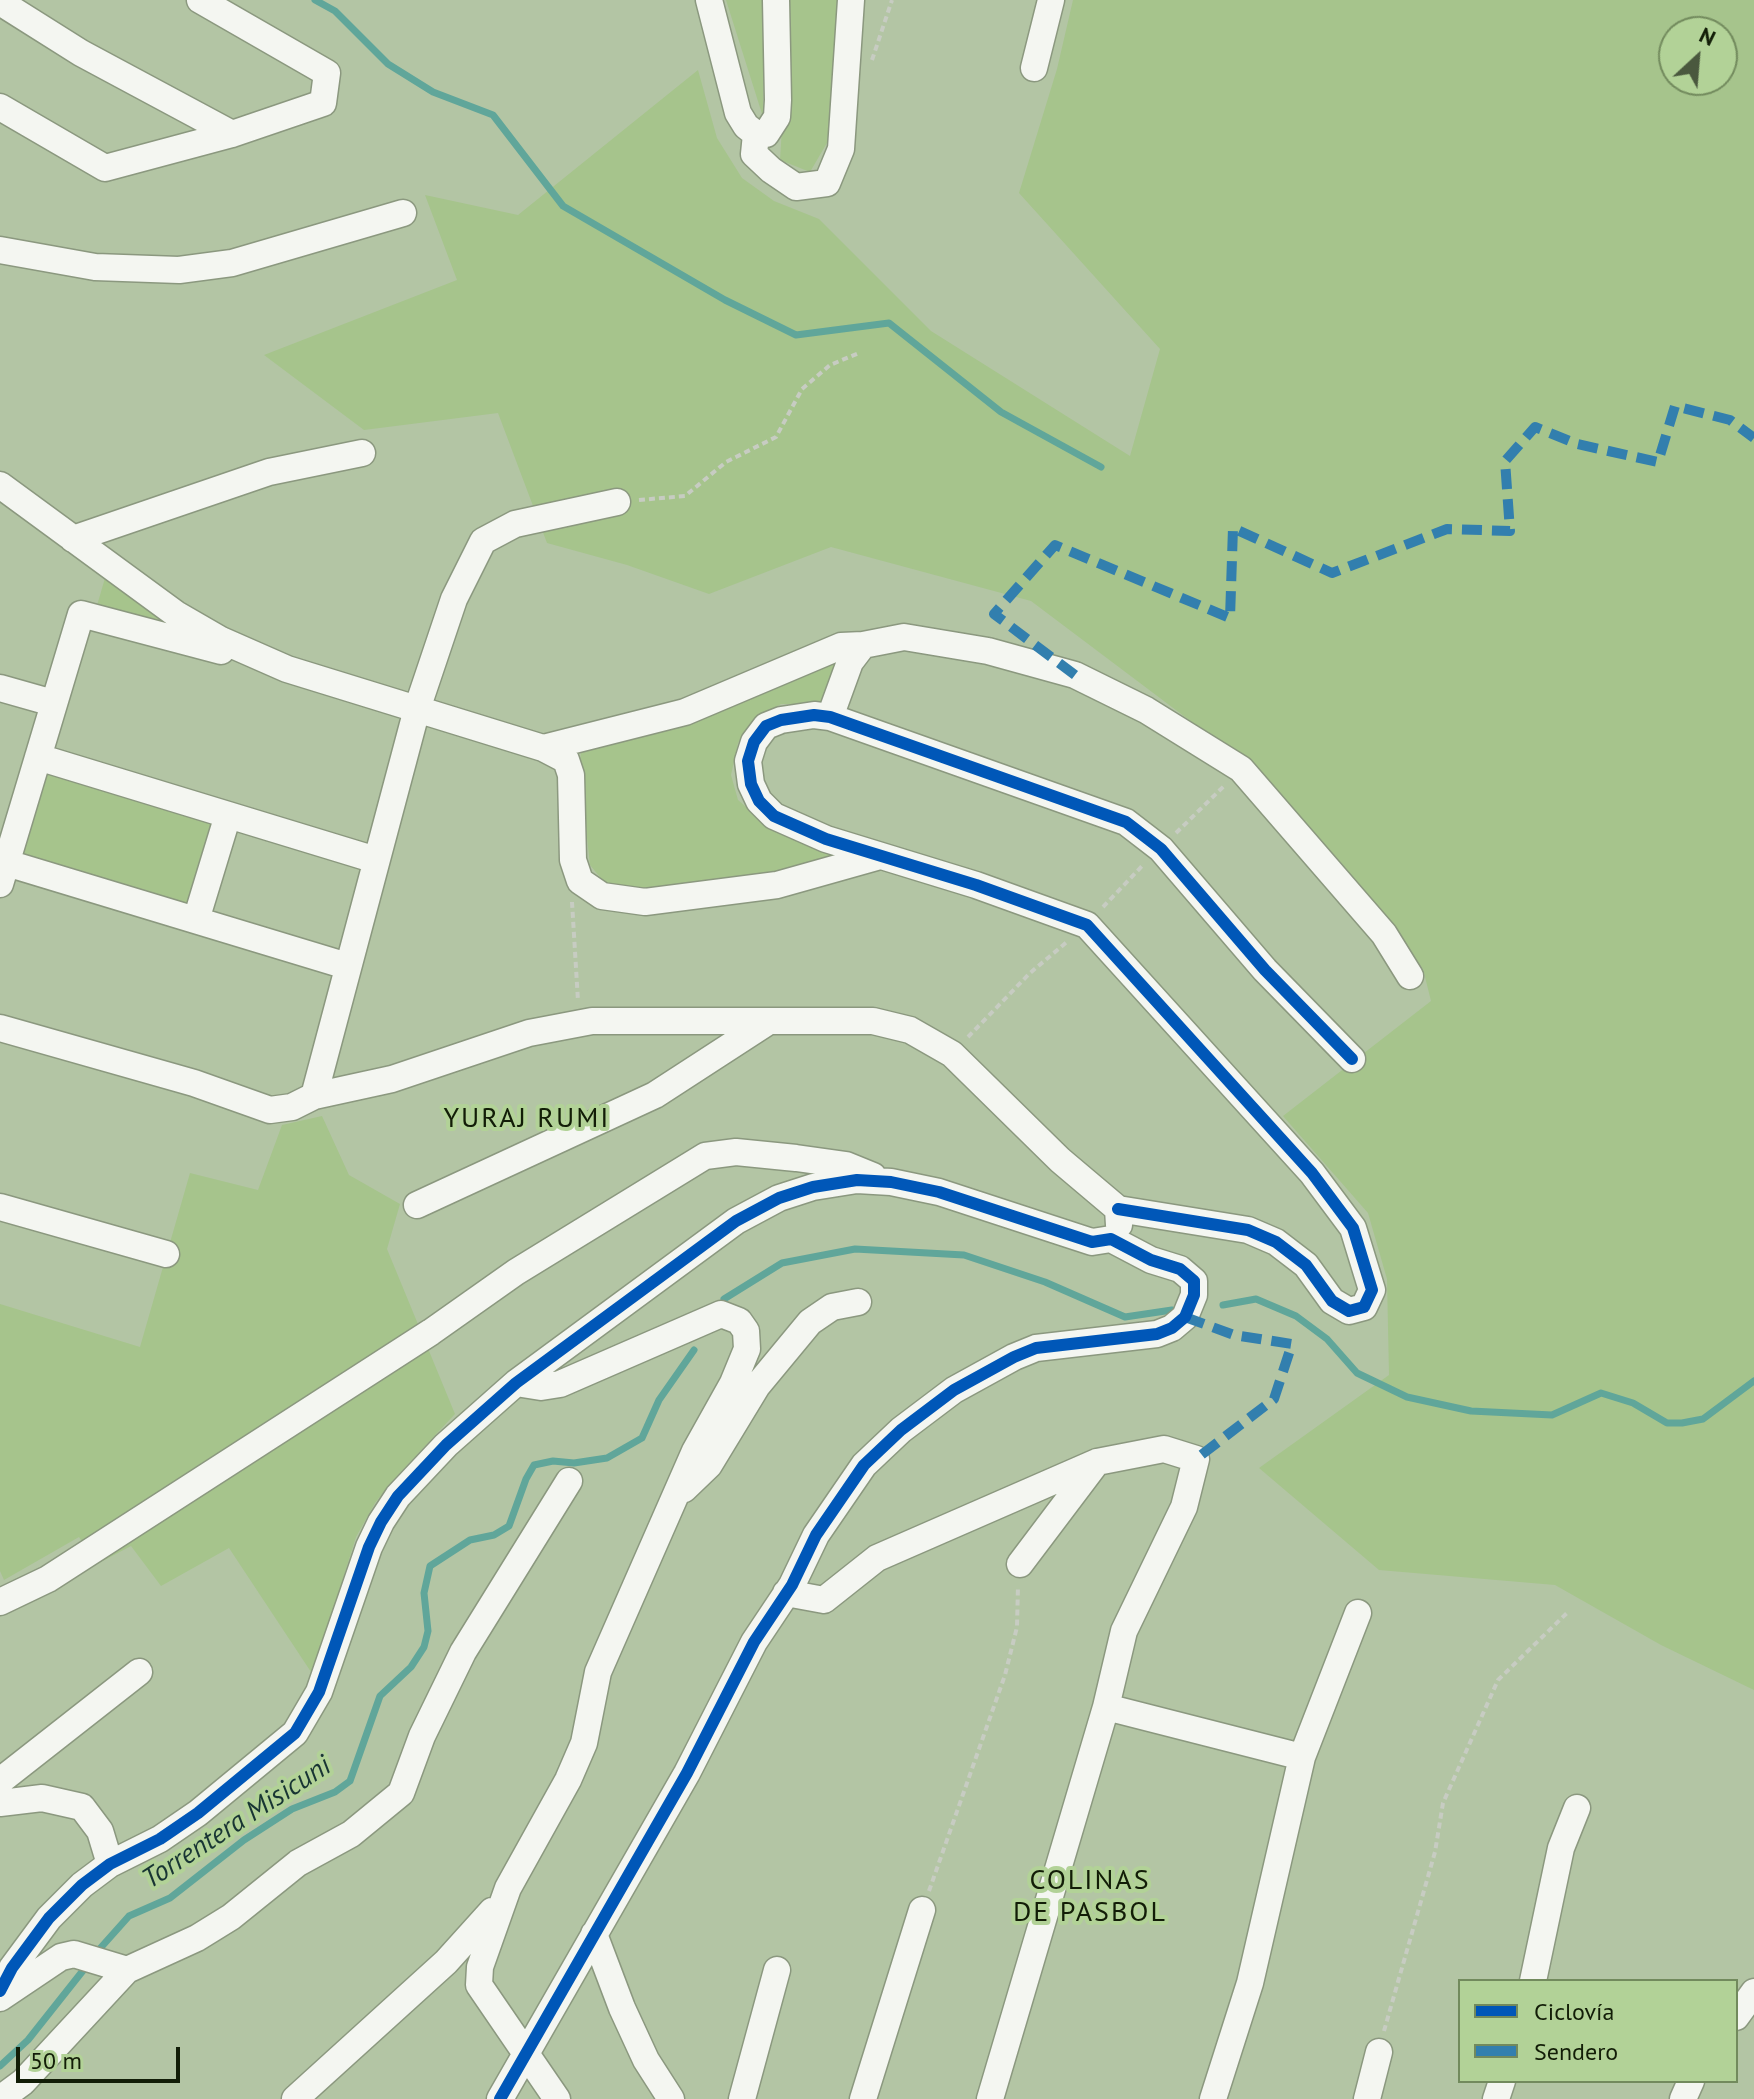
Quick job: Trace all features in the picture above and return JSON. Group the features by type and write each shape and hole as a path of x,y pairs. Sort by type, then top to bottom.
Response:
{"street":[{"path":"0,107 93,165 105,168 232,134 323,103 327,73 200,0"},
{"path":"709,0 738,113 756,134 754,154 796,187 827,183 841,149 851,0"},
{"path":"756,134 766,134 777,117 776,0"},
{"path":"1034,68 1051,0"},
{"path":"0,2 81,53 232,134"},
{"path":"0,250 95,267 179,270 232,263 403,213"},
{"path":"73,539 269,472 362,453"},
{"path":"0,485 176,614 221,640 287,669"},
{"path":"314,1096 417,709 454,599 483,541 515,524 617,502"},
{"path":"347,966 196,920 2,869 81,614 287,669 543,748 566,760 571,775 573,860 580,881 602,896 645,902 777,885 880,856"},
{"path":"543,748 685,712 841,646 904,637 988,651 1075,675 1146,710 1241,769 1384,934 1410,976"},
{"path":"830,717 850,662 863,645"},
{"path":"0,688 53,703"},
{"path":"0,1028 194,1083 270,1110 292,1107 314,1096 392,1079 529,1033 592,1021 873,1021 910,1030 952,1054 1060,1160 1118,1209 1248,1230 1276,1242 1306,1265 1332,1301 1349,1311 1364,1307 1372,1290 1353,1228 1312,1173 1087,925 826,839 774,816 759,801 751,784 748,761 754,742 766,726 803,716 830,717 1126,822 1161,849 1265,970 1352,1059"},
{"path":"38,757 376,860"},
{"path":"196,920 228,815"},
{"path":"417,1205 655,1095 769,1021"},
{"path":"0,1602 48,1579 431,1332 516,1272 705,1156 736,1152 796,1158 846,1165 891,1182"},
{"path":"0,1991 12,1968 49,1918 82,1885 110,1864 160,1839 198,1813 295,1733 319,1692 381,1522 398,1496 446,1445 516,1383 736,1221 779,1198 813,1187 857,1180 891,1182 939,1192 1092,1242 1111,1239 1151,1260 1180,1269 1194,1281 1194,1295 1185,1317 1157,1334 1036,1348 954,1390 901,1430 864,1465 816,1535 786,1593 754,1642 687,1773 500,2099"},
{"path":"0,1207 166,1254"},
{"path":"1111,1239 1119,1226 1118,1209"},
{"path":"675,1497 709,1465 757,1386 810,1322 832,1307 858,1302"},
{"path":"516,1383 541,1387 560,1384 721,1314 739,1321 746,1331 747,1349 675,1497 598,1672 584,1743 508,1888 489,1936 479,1985 557,2099"},
{"path":"786,1593 824,1600 877,1558 1097,1462 1164,1449 1196,1459 1184,1507 1124,1631 1106,1707 990,2099"},
{"path":"1020,1564 1097,1462"},
{"path":"0,2099 23,2082 127,1970 197,1938 231,1917 298,1863 351,1834 401,1793 422,1736 463,1652 569,1481"},
{"path":"1213,2099 1250,1983 1302,1757 1358,1613"},
{"path":"0,1781 139,1672"},
{"path":"1106,1707 1302,1757"},
{"path":"0,1803 42,1798 82,1807 100,1831 110,1864"},
{"path":"1533,1979 1561,1848 1577,1808"},
{"path":"295,2099 446,1962 482,1924 508,1888"},
{"path":"863,2099 922,1910"},
{"path":"594,1934 605,1972 646,2060 671,2099"},
{"path":"0,1998 61,1957 74,1954 127,1970"},
{"path":"742,2099 777,1970"},
{"path":"1738,2014 1754,1992"},
{"path":"1367,2099 1379,2052"}],"path":[{"path":"617,502 685,496 726,462 776,437 802,389 830,365 859,353"},
{"path":"575,1024 579,995 572,902 580,881"},
{"path":"952,1054 1030,973 1087,925"},
{"path":"922,1910 1005,1675 1017,1627 1020,1564"},
{"path":"1379,2052 1435,1852 1443,1803 1498,1680 1569,1611"}],"green space":[{"path":"726,0 764,0 763,117"},
{"path":"790,0 842,0 831,136 810,172 780,160"},
{"path":"1073,0 1754,0 1754,1690 1661,1645 1555,1585 1379,1570 1259,1468 1389,1375 1387,1279 1368,1213 1283,1116 1431,1001 1423,969 1337,858 1233,753 1031,601 831,547 709,594 627,565 547,543 498,413 364,430 264,355 457,280 425,195 518,215 698,70 717,138 742,178 774,201 819,219 931,331 1130,456 1160,349 1019,193 1057,69"},
{"path":"105,578 190,635 96,609"},
{"path":"839,658 820,704 781,704 755,719 738,743 731,775 738,800 773,830 846,856 771,878 630,890 604,882 590,865 579,764 581,753"},
{"path":"44,772 218,824 192,910 18,858"},
{"path":"322,1116 349,1175 400,1204 387,1249 455,1414 394,1479 375,1503 356,1537 313,1675 229,1548 161,1586 131,1546 97,1564 79,1537 4,1580 0,1571 0,1304 140,1347 190,1173 258,1190 282,1125"}],"waterway":[{"path":"315,0 335,11 388,64 433,92 493,115 563,206 725,300 796,335 889,323 1001,412 1101,467"},
{"name":"Torrentera Misicuni","path":"724,1299 782,1263 855,1249 964,1255 1045,1282 1125,1317 1172,1310"},
{"name":"Torrentera Misicuni","path":"1223,1305 1256,1299 1296,1316 1327,1339 1357,1373 1407,1397 1471,1411 1552,1415 1601,1393 1633,1403 1667,1423 1682,1423 1703,1419 1754,1381"},
{"name":"Torrentera Misicuni","path":"96,1953 129,1916 170,1898 244,1840 292,1809 335,1792 350,1781 380,1696 411,1667 424,1647 428,1631 424,1593 430,1566 470,1540 494,1535 509,1526 534,1465 607,1458 642,1438 659,1400 694,1350"},
{"name":"Torrentera Misicuni","path":"0,2066 28,2040 89,1963"}],"marked path":[{"path":"1075,675 994,614 1055,545 1230,618 1233,528 1332,573 1447,529 1510,531 1505,461 1535,427 1577,444 1658,462 1675,406 1730,420 1754,438"},
{"path":"1185,1317 1234,1335 1292,1344 1274,1399 1196,1459"}],"cycle path":[{"path":"1118,1209 1248,1230 1276,1242 1306,1265 1332,1301 1349,1311 1364,1307 1372,1290 1353,1228 1312,1173 1087,925 976,885 826,839 774,816 759,801 751,784 748,761 754,742 766,726 781,720 814,715 830,717 1126,822 1161,849 1265,970 1352,1059"},
{"path":"0,1991 12,1968 49,1918 82,1885 110,1864 160,1839 198,1813 295,1733 319,1692 369,1547 381,1522 398,1496 446,1445 516,1383 736,1221 779,1198 813,1187 857,1180 891,1182 939,1192 1092,1242 1111,1239 1151,1260 1180,1269 1194,1281 1194,1295 1185,1317 1172,1328 1157,1334 1036,1348 1014,1357 954,1390 901,1430 864,1465 816,1535 792,1585 754,1642 687,1773 500,2099"}],"district":[{"name":"YURAJ RUMI","path":"527,1119"},
{"name":"COLINAS DE PASBOL","path":"1090,1897"}]}
